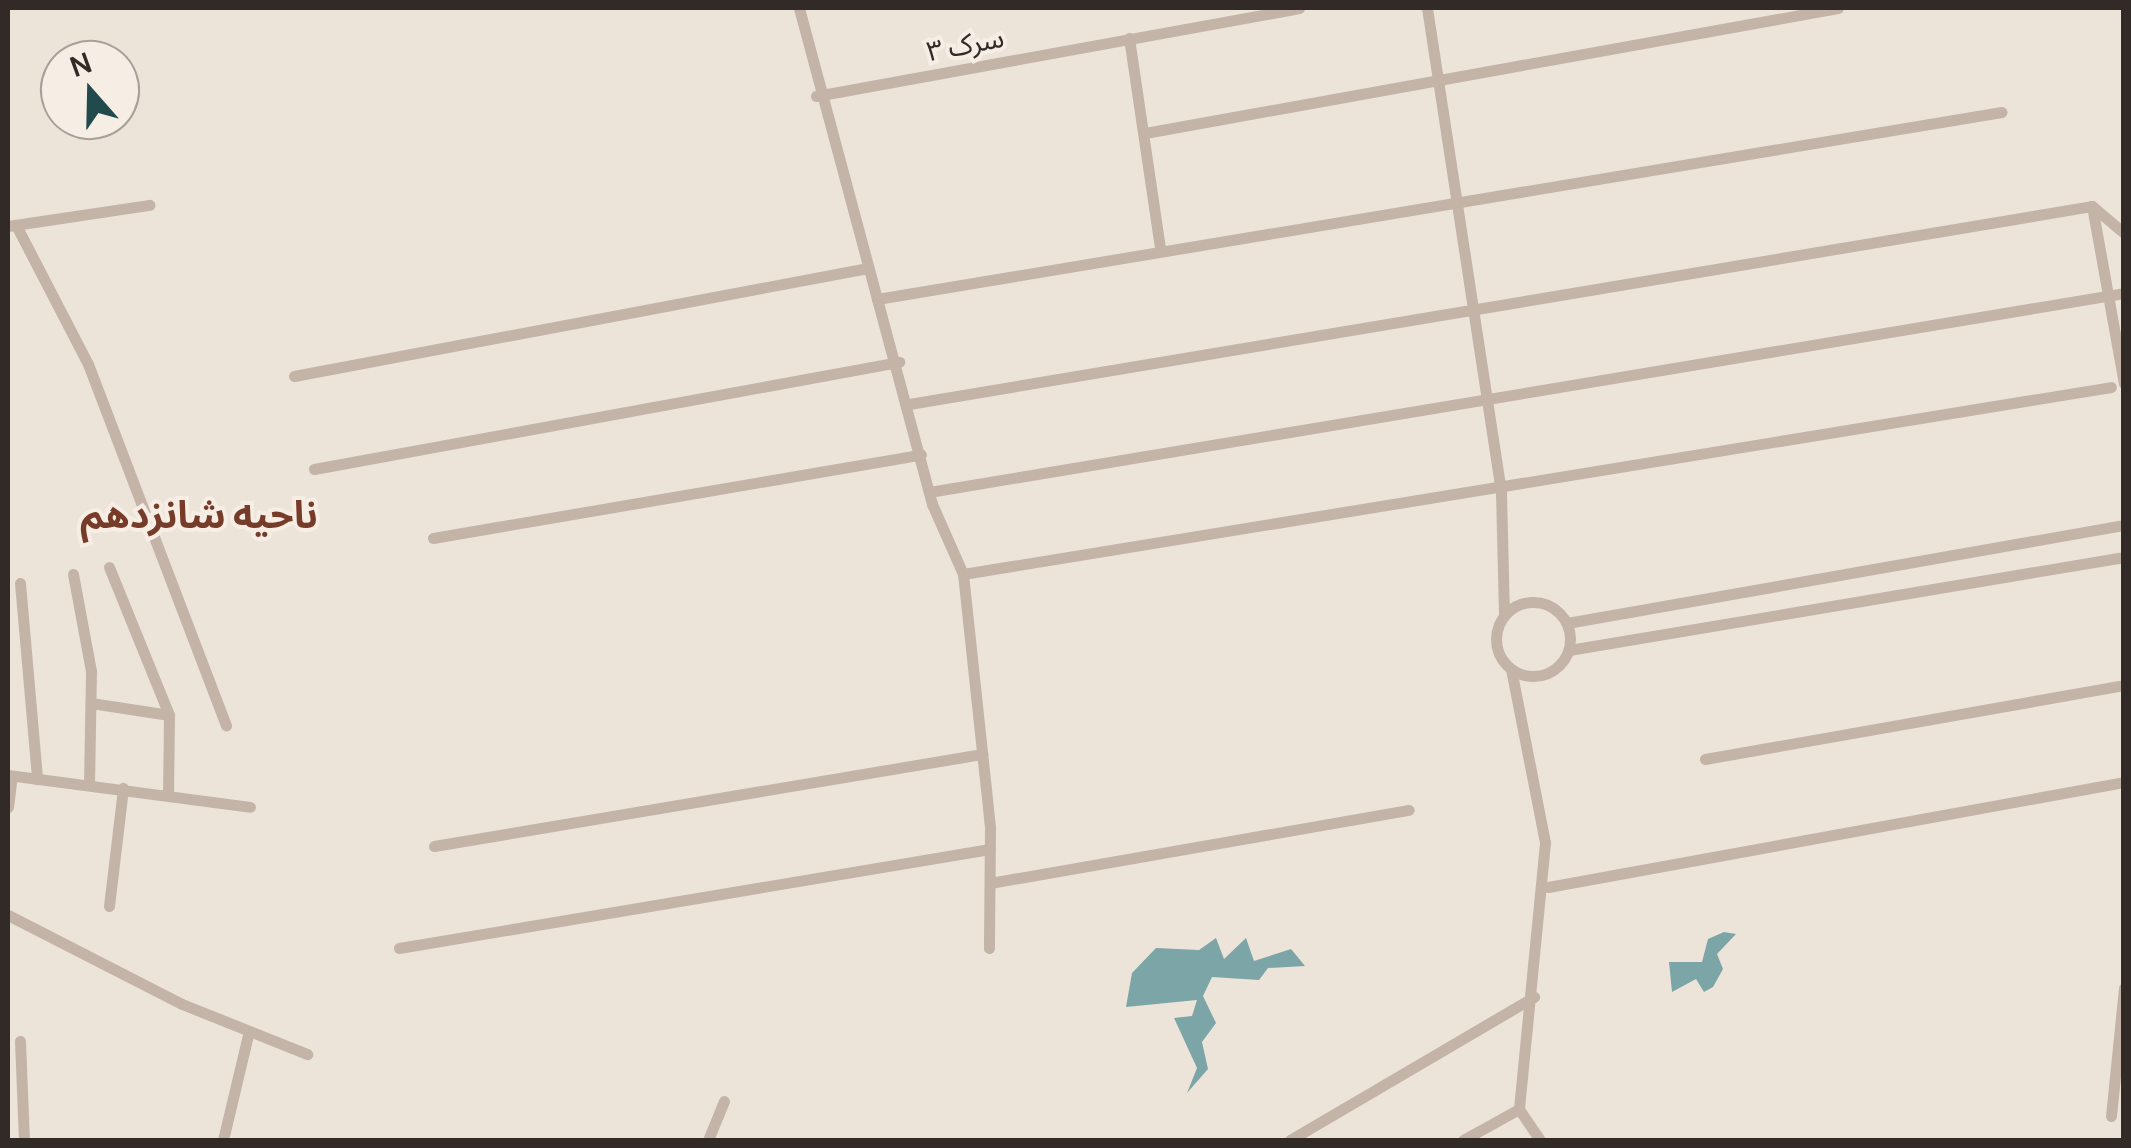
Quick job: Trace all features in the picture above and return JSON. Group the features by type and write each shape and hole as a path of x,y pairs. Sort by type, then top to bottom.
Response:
{"street":[{"path":"799,8 816,96 899,362 929,492 963,574 990,849 989,948"},
{"name":"سرک ۳","path":"816,96 1300,8"},
{"path":"1427,8 1477,312 1501,492 1504,614 1497,650 1511,669 1548,887 1519,1108 1540,1140"},
{"path":"1145,133 1441,84 1838,8"},
{"path":"1128,38 1160,248"},
{"path":"877,300 1160,248 1460,204 2002,112"},
{"path":"149,205 13,228 88,364 226,726"},
{"path":"909,404 1477,312 2092,206"},
{"path":"2092,206 2124,234"},
{"path":"963,574 1501,492 2117,385 2108,295 2092,206"},
{"path":"294,376 868,268"},
{"path":"929,492 2124,293"},
{"path":"314,469 899,362"},
{"path":"433,538 921,455"},
{"path":"1504,614 1537,602 1566,622 2124,525"},
{"path":"1511,669 1544,675 1568,650 2124,556"},
{"path":"108,567 169,715 168,795"},
{"path":"73,574 91,703 89,782"},
{"path":"20,583 37,779"},
{"path":"1566,622 1568,650"},
{"path":"1705,759 2124,686"},
{"path":"91,703 169,715"},
{"path":"434,846 982,754"},
{"path":"8,807 10,776 89,782 250,807"},
{"path":"1548,887 2124,782"},
{"path":"109,906 123,788"},
{"path":"990,883 1409,810"},
{"path":"399,948 990,849"},
{"path":"8,916 307,1054"},
{"path":"2111,1116 2124,988"},
{"path":"1290,1140 1534,997"},
{"path":"223,1140 249,1030"},
{"path":"20,1041 24,1140"},
{"path":"708,1140 724,1101"},
{"path":"1463,1140 1519,1108"}],"water":[{"path":"1724,932 1736,934 1717,954 1723,969 1713,987 1704,992 1696,979 1672,992 1669,962 1702,962 1708,939"},
{"path":"1216,938 1224,959 1246,938 1254,961 1291,949 1305,966 1268,968 1259,980 1212,977 1203,996 1216,1023 1202,1042 1208,1069 1187,1093 1197,1068 1174,1018 1192,1016 1197,1000 1126,1007 1132,973 1156,948 1199,950"}],"district":[{"name":"ناحیه شانزدهم","path":"199,514"}]}
